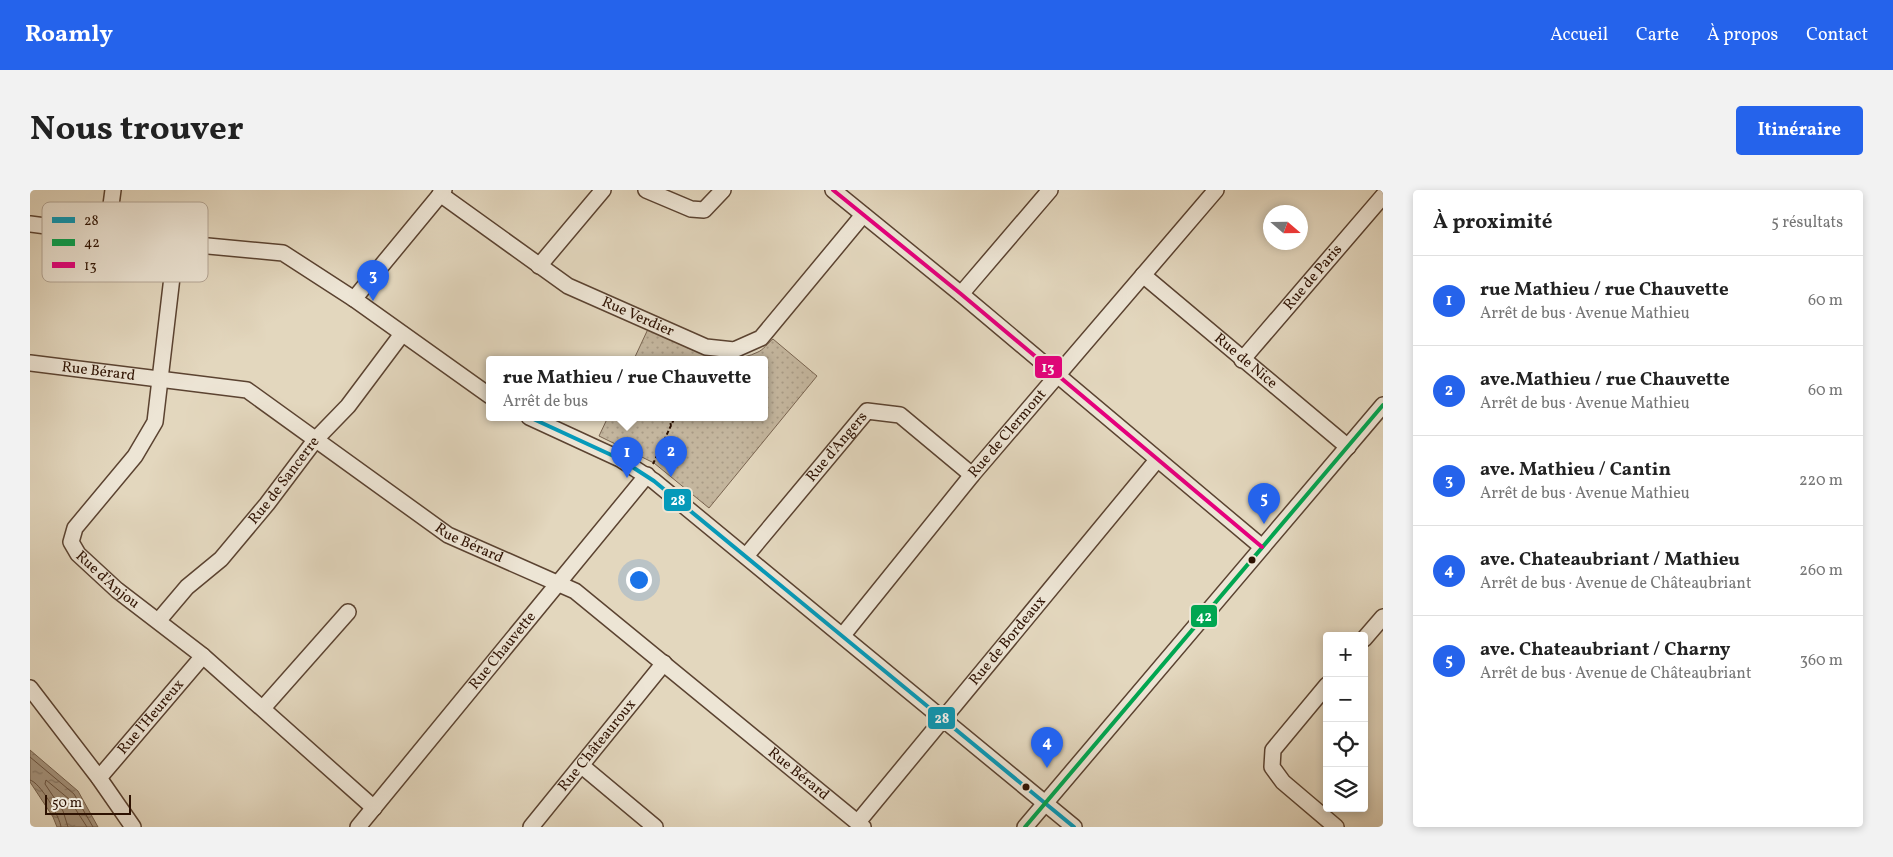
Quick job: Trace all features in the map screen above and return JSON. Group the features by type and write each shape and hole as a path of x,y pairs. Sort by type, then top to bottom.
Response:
{"street":[{"path":"539,266 603,190"},
{"path":"646,190 691,210 704,210 723,190"},
{"path":"833,190 1058,374 1157,460 1262,547"},
{"path":"961,294 1050,190"},
{"name":"Rue de Clermont","path":"843,635 972,475 1216,190"},
{"path":"354,298 442,192"},
{"name":"Rue Verdier","path":"442,192 568,286 706,346 734,350 761,338 863,215"},
{"name":"Rue de Paris","path":"1242,360 1383,196"},
{"path":"208,246 283,253 354,298 486,393"},
{"name":"Rue de Nice","path":"1143,275 1348,447"},
{"name":"Rue d'Anjou","path":"172,282 162,378 155,422 135,456 75,528 71,542 78,554 117,590 159,620 203,656 374,808"},
{"name":"Rue de Sancerre","path":"159,620 187,587 221,559 267,504 316,439 348,406 402,334"},
{"name":"Rue Bérard","path":"30,364 162,378 247,390 448,535 575,591 860,825"},
{"path":"1025,827 1383,405"},
{"name":"Rue d'Angers","path":"746,556 867,411 900,415 972,475"},
{"path":"537,421 620,458 646,475 843,635 1074,827"},
{"name":"Rue de Bordeaux","path":"860,825 1157,460"},
{"name":"Rue Chauvette","path":"358,827 560,583 646,475"},
{"path":"263,708 348,612"},
{"path":"1368,634 1383,617"},
{"name":"Rue l'Heureux","path":"99,778 203,656"},
{"name":"Rue Châteauroux","path":"531,827 664,663"},
{"path":"30,688 99,778 133,827"},
{"path":"1323,690 1273,750 1272,767 1283,782 1336,827"},
{"path":"582,766 655,827"}],"path":[{"path":"670,421 671,425"},
{"path":"646,475 673,421"}],"shaded area":[{"path":"648,329 687,347 716,356 635,356"},
{"path":"773,339 817,376 709,508 654,463 599,436 606,421 768,421 768,356 747,356 758,352"}],"water":[{"path":"30,750 78,791 98,827 57,827 53,817 30,782"}],"transit line":[{"name":"13","path":"833,190 961,294 1262,547"},
{"name":"42","path":"1025,827 1383,405"},
{"name":"28","path":"538,421 620,459 654,481 1074,827"}],"place":[{"name":"ave. Mathieu / Cantin","path":"373,301"},
{"name":"ave.Mathieu / rue Chauvette","path":"671,477"},
{"name":"rue Mathieu / rue Chauvette","path":"627,478"},
{"name":"ave. Chateaubriant / Charny","path":"1264,524"},
{"name":"ave. Chateaubriant / Mathieu","path":"1047,768"}]}
